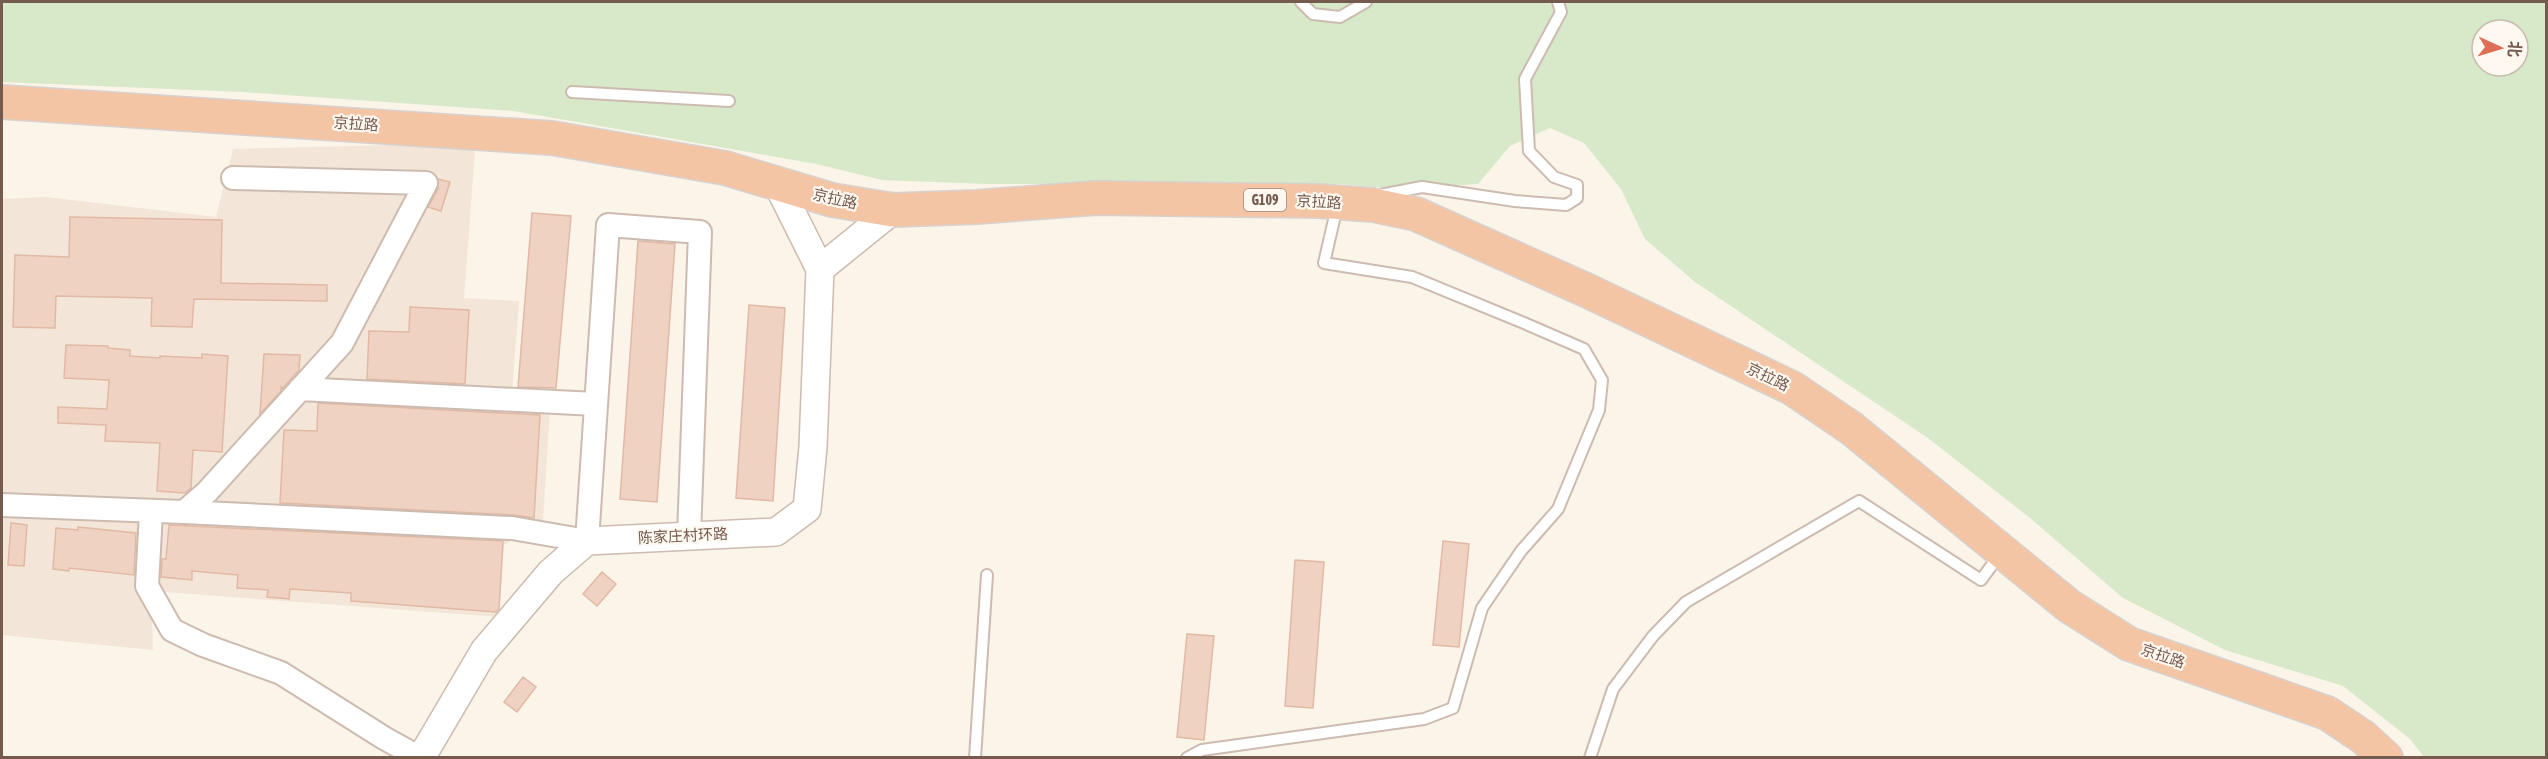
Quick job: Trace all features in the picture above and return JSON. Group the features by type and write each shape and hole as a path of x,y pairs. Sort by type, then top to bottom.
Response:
{"highway":[{"name":"京拉路","path":"2,102 552,138 724,168 832,200 893,210 977,207 1096,198 1338,202 1373,205 1416,214 1588,291 1792,388 1851,428 2069,606 2129,645 2327,713 2363,737 2386,758"}],"street":[{"path":"184,512 207,492 342,343 426,183 233,178"},
{"path":"777,183 820,269 893,210"},
{"path":"151,512 147,586 172,630 203,645 281,674 420,758 483,651 550,572 587,541 608,225 700,232 689,536"},
{"name":"陈家庄村环路","path":"587,541 776,532 807,509 813,447 820,269"},
{"path":"300,389 595,404"},
{"path":"2,505 512,528 587,541"}],"lane":[{"path":"1300,2 1313,14 1340,17 1366,2"},
{"path":"1373,205 1381,194 1422,187 1515,201 1566,205 1576,198 1577,185 1554,177 1529,151 1526,79 1561,12 1558,2"},
{"path":"572,92 729,101"},
{"path":"1187,758 1202,750 1424,720 1453,708 1482,608 1521,551 1558,509 1599,410 1602,380 1584,349 1412,277 1324,263 1338,202"},
{"path":"1590,758 1612,689 1653,636 1686,602 1859,501 1981,580 2002,551"},
{"path":"975,758 987,575"}],"shaded area":[{"path":"393,145 475,150 464,298 519,301 511,406 550,408 543,521 504,545 499,617 151,591 153,650 2,635 2,199 46,197 216,217 233,149"}],"green space":[{"path":"2,2 2546,2 2546,757 2424,757 2410,739 2343,686 2225,650 2123,598 2030,518 1928,438 1695,282 1645,239 1621,189 1584,143 1550,128 1510,146 1478,184 1402,189 1337,184 988,184 882,180 816,164 514,111 243,92 2,82"}],"building":[{"path":"438,179 450,182 441,211 428,207 438,189"},
{"path":"532,213 571,216 556,388 518,387"},
{"path":"70,217 222,220 221,283 327,285 327,301 194,299 192,327 151,326 152,298 56,296 55,328 13,327 15,255 69,257"},
{"path":"638,241 675,244 657,502 620,499"},
{"path":"749,305 785,308 773,501 736,498"},
{"path":"410,307 469,310 465,384 367,379 369,331 409,332"},
{"path":"66,345 108,346 108,348 130,350 130,356 202,358 202,354 228,356 222,452 193,450 191,488 185,493 157,491 160,443 105,441 106,425 58,423 58,407 107,409 109,380 64,378"},
{"path":"264,354 300,355 299,370 283,388 281,387 281,391 260,414"},
{"path":"318,403 540,415 534,518 280,503 284,430 317,431"},
{"path":"11,523 27,525 24,566 8,565"},
{"path":"169,525 503,541 499,609 496,612 351,601 351,593 290,589 289,599 267,597 268,590 237,588 238,575 192,571 192,580 161,577 162,559 166,559"},
{"path":"78,527 136,533 134,575 69,568 69,571 53,569 56,528 78,530"},
{"path":"1443,541 1469,544 1459,647 1433,645"},
{"path":"1295,560 1324,562 1313,708 1285,706"},
{"path":"602,572 616,584 597,606 583,594"},
{"path":"1187,634 1214,636 1204,740 1177,737"},
{"path":"523,677 536,687 517,712 504,702"}]}
